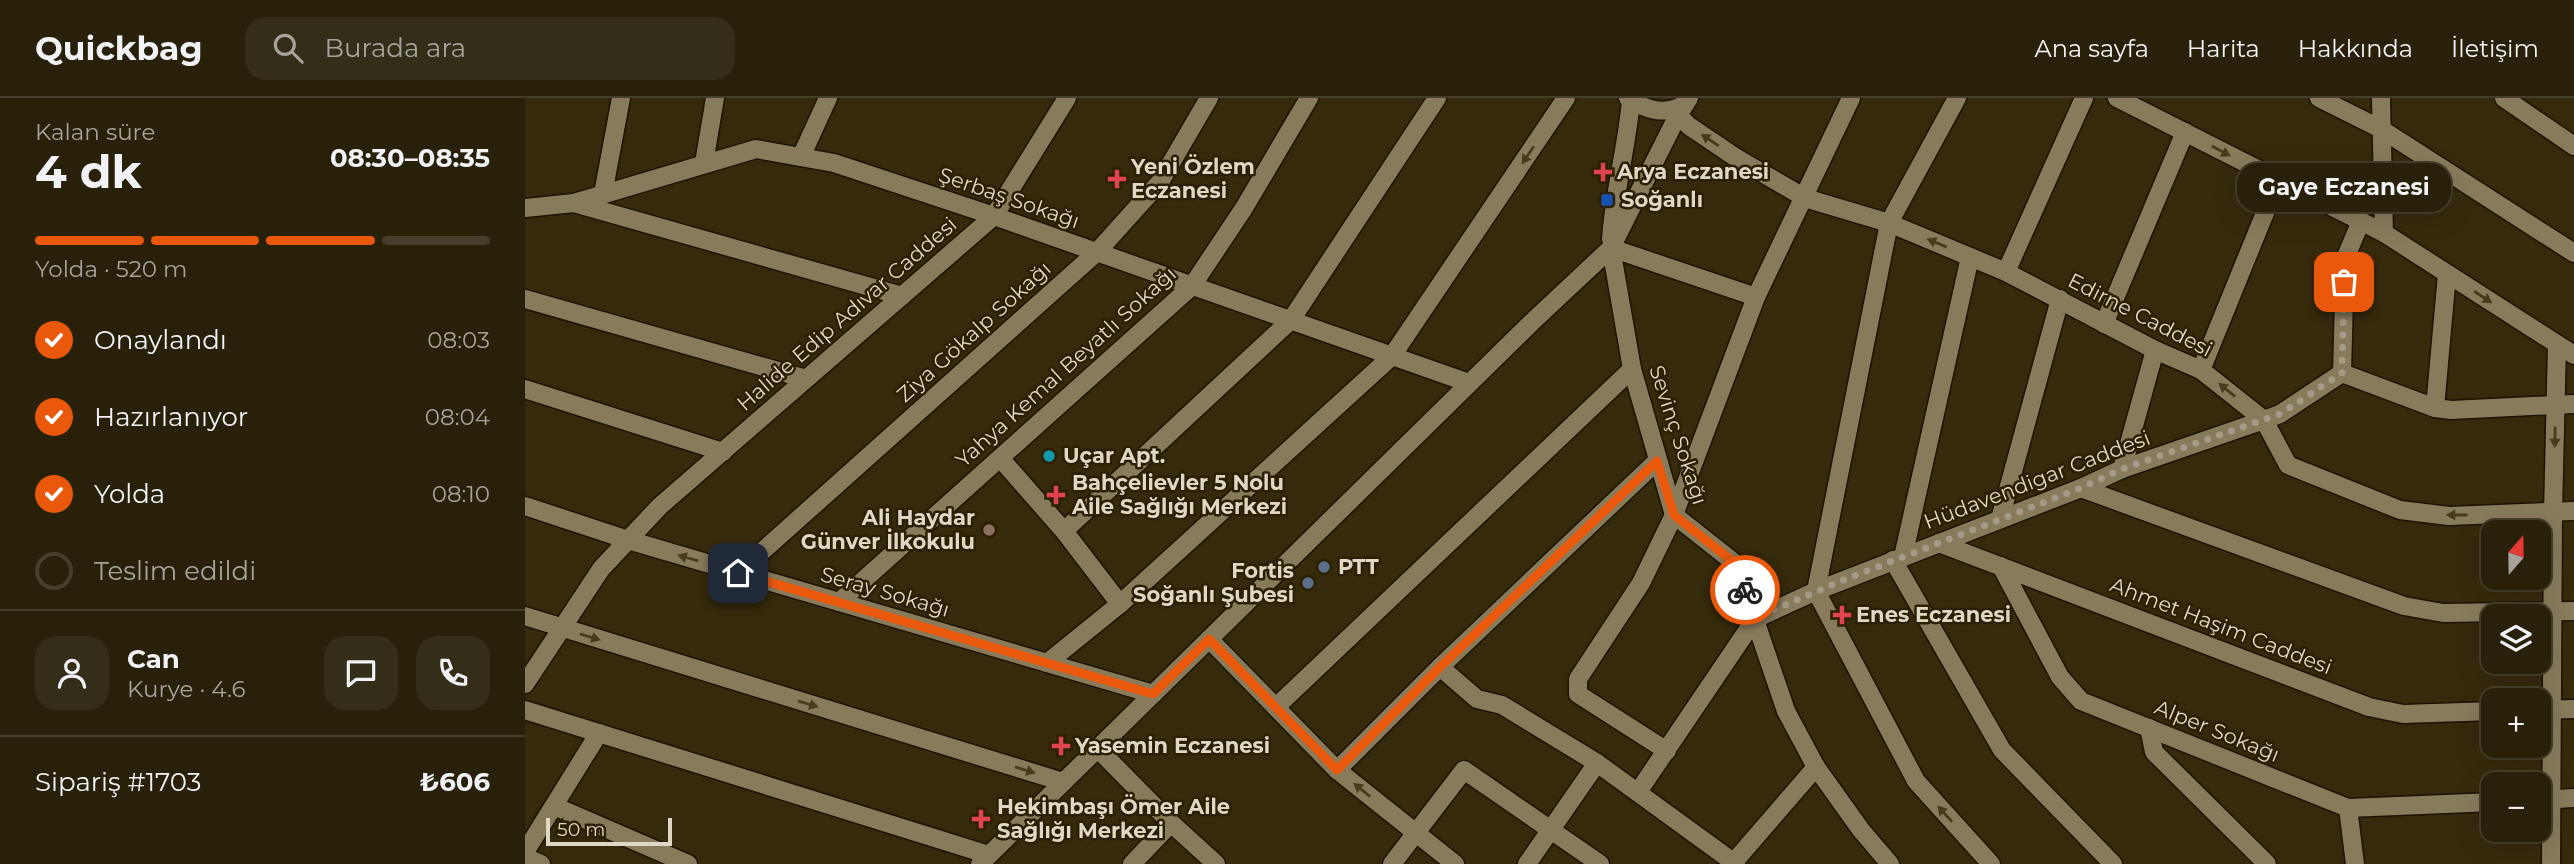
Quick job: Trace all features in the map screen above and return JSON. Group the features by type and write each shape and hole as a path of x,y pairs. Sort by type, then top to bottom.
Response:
{"street":[{"path":"603,194 621,98"},
{"path":"704,163 715,98"},
{"path":"801,157 828,98"},
{"name":"Halide Edip Adıvar Caddesi","path":"525,684 601,569 660,506 994,216 1067,98"},
{"name":"Ziya Gökalp Sokağı","path":"738,573 1097,252 1160,182 1209,98"},
{"name":"Yahya Kemal Beyatlı Sokağı","path":"839,602 1192,286 1244,208 1309,98"},
{"path":"1064,531 1291,320 1437,98"},
{"path":"1047,663 1119,604 1392,356 1566,98"},
{"path":"1667,751 1579,694 1578,680 1641,583 1674,515 1756,298 1851,98"},
{"path":"1957,98 1889,223 1816,591 1916,781 1991,864"},
{"path":"2006,272 2084,98"},
{"path":"2117,98 2384,233 2574,355"},
{"path":"2319,98 2381,129 2574,253"},
{"path":"2381,98 2384,233"},
{"path":"2504,98 2574,146"},
{"path":"1629,99 1653,109 1673,111 1684,106"},
{"name":"Sevinç Sokağı","path":"1629,99 1628,132 1613,206 1611,248 1632,369 1674,515 1736,564 1786,711 1816,767 1861,830 1890,864"},
{"path":"525,710 982,862 1469,383 1611,248 1684,106"},
{"name":"Edirne Caddesi","path":"1684,106 1689,126 1805,198 1889,223 2006,272 2155,350 2201,370 2264,420 2288,464 2400,510 2449,516 2574,511"},
{"path":"2104,324 2185,132"},
{"name":"Şerbaş Sokağı","path":"525,208 574,203 756,149 834,163 994,216 1469,383"},
{"path":"2201,370 2278,181"},
{"path":"574,203 902,296"},
{"path":"2361,221 2345,259 2342,373 2435,408 2451,410 2574,404"},
{"path":"1611,248 1756,298"},
{"path":"1970,257 1898,558 2002,750 2113,864"},
{"path":"2435,408 2447,274"},
{"path":"525,299 806,379"},
{"path":"2000,519 2060,299"},
{"path":"2547,688 2552,612 2557,344"},
{"path":"2122,469 2155,350"},
{"path":"1276,707 1632,369"},
{"name":"Hüdavendigar Caddesi","path":"1755,618 1898,558 2081,488 2122,469 2280,414 2342,373"},
{"path":"525,389 723,452"},
{"path":"1000,458 1064,531 1119,604"},
{"path":"1337,770 1440,667 1657,461"},
{"path":"2081,488 2404,606 2443,613 2574,611"},
{"name":"Seray Sokağı","path":"525,506 738,573 1153,694"},
{"name":"Ahmet Haşim Caddesi","path":"1939,543 2369,707 2403,714 2481,711"},
{"name":"Alper Sokağı","path":"2001,566 2060,677 2081,701 2348,808 2481,803"},
{"path":"525,616 1063,782"},
{"path":"1638,792 1755,618"},
{"path":"1209,639 1337,770 1455,864"},
{"path":"1440,667 1477,699 1501,705 1597,763 1735,863 1816,767"},
{"path":"2551,709 2574,709"},
{"path":"2148,728 2154,752 2267,864"},
{"path":"541,864 525,854 599,733"},
{"path":"1097,748 1216,864"},
{"path":"1527,864 1597,763"},
{"path":"1392,864 1464,770 1600,864"},
{"path":"2551,799 2574,798"},
{"path":"554,806 688,864"},
{"path":"2348,808 2355,864"},
{"path":"1132,864 1171,823"},
{"path":"2549,842 2551,864"}],"way so far":[{"path":"1745,590 1755,618 1893,560 2081,488 2122,469 2280,414 2342,373 2344,282"}],"place":[{"name":"Arya Eczanesi","path":"1603,172"},
{"name":"Yeni Özlem Eczanesi","path":"1117,179"},
{"name":"Soğanlı","path":"1607,200"},
{"name":"Gaye Eczanesi","path":"2344,282"},
{"name":"Uçar Apt.","path":"1049,456"},
{"name":"Bahçelievler 5 Nolu Aile Sağlığı Merkezi","path":"1056,495"},
{"name":"Ali Haydar Günver İlkokulu","path":"989,530"},
{"name":"PTT","path":"1324,567"},
{"name":"Fortis Soğanlı Şubesi","path":"1308,583"},
{"name":"Enes Eczanesi","path":"1842,615"},
{"name":"Yasemin Eczanesi","path":"1061,746"},
{"name":"Hekimbaşı Ömer Aile Sağlığı Merkezi","path":"981,819"}],"route":[{"path":"738,573 1153,694 1209,639 1337,770 1440,667 1657,461 1674,515 1736,564 1745,590"}]}
